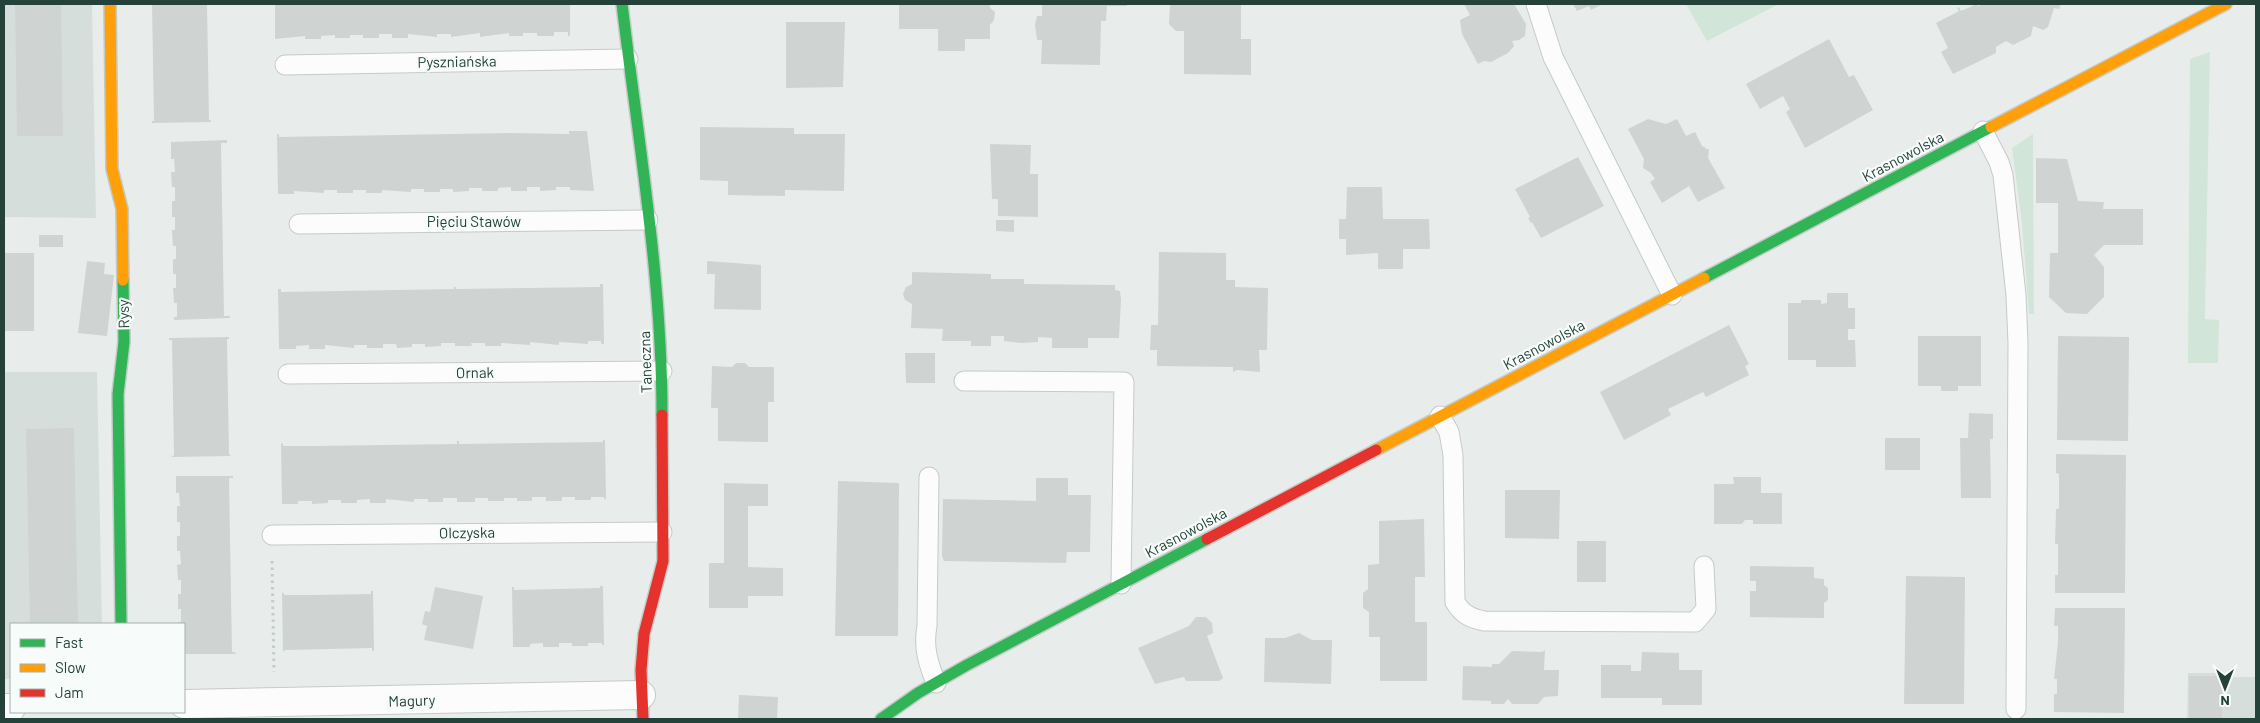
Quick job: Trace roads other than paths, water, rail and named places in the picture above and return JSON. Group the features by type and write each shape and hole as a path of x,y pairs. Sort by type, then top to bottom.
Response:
{"street":[{"name":"Rysy","path":"110,4 112,169 122,209 124,342 118,394 121,623"},
{"name":"Taneczna","path":"622,4 657,296 662,371 662,572 646,623 642,654 642,707"},
{"name":"Krasnowolska","path":"880,719 936,683 1121,584 2226,4"},
{"name":"Magury","path":"185,704 233,712 642,707"}],"lane":[{"path":"1536,4 1553,56 1672,295"},
{"name":"Pyszniańska","path":"286,65 628,59"},
{"path":"1983,132 1999,162 2003,175 2017,307 2016,708"},
{"name":"Pięciu Stawów","path":"299,224 648,220"},
{"name":"Ornak","path":"288,374 662,371"},
{"path":"964,381 1124,382 1121,584"},
{"path":"1440,416 1449,432 1453,455 1455,602 1460,610 1470,618 1484,621 1695,622 1706,609 1704,566"},
{"path":"929,477 927,626 924,642 929,665 936,683"},
{"name":"Olczyska","path":"272,535 662,532"}]}
